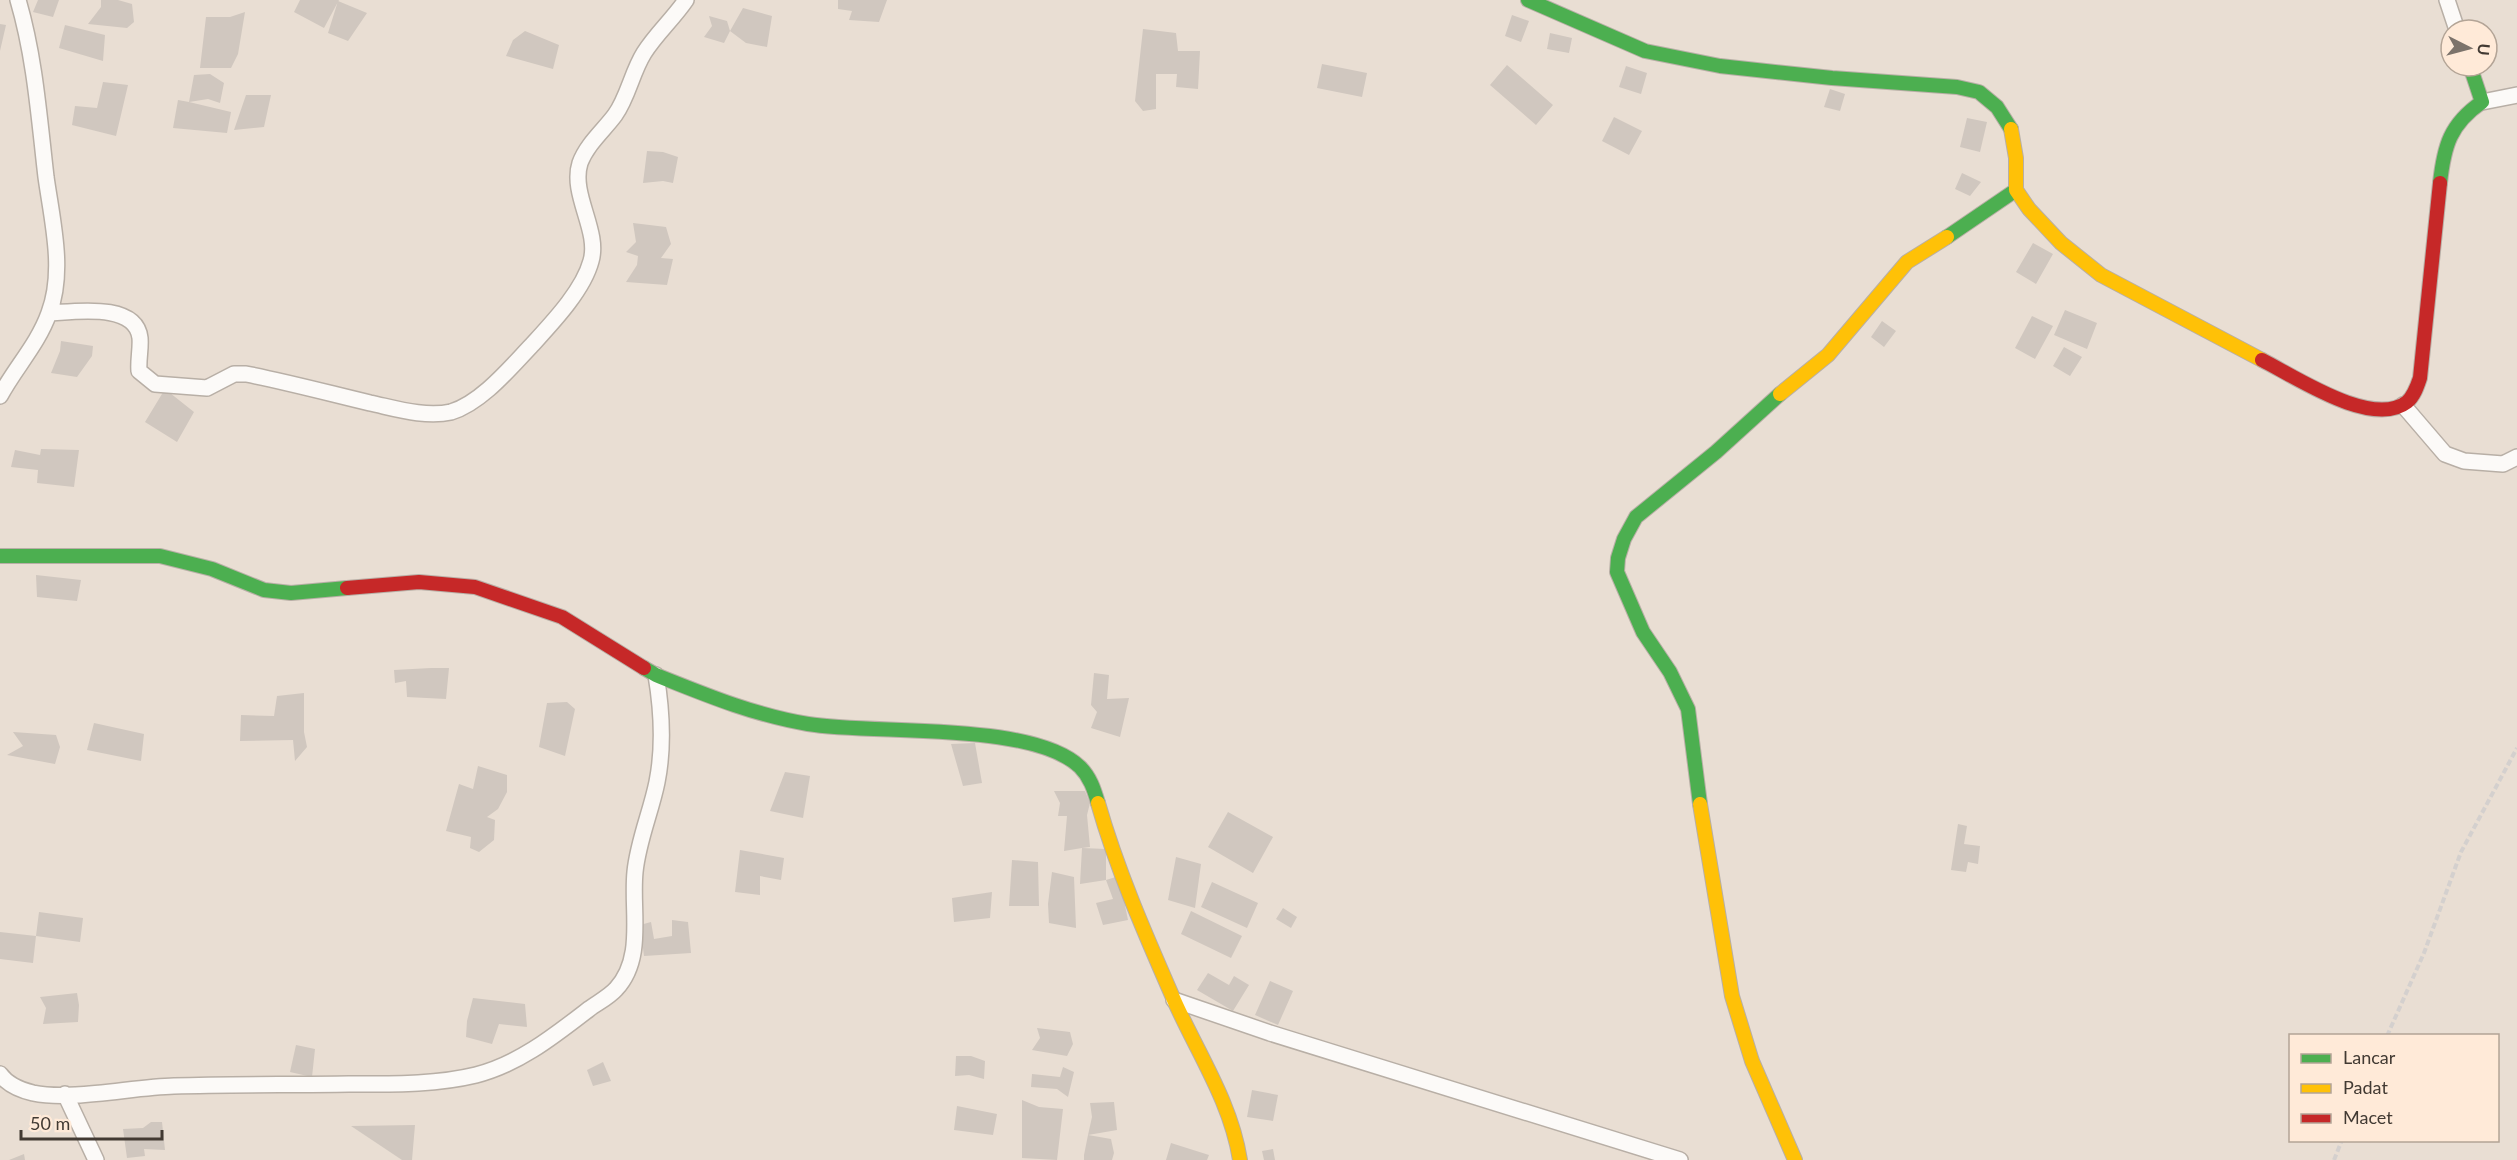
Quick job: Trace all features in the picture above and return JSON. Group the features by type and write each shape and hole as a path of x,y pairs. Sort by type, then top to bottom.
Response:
{"street":[{"path":"0,396 27,355 49,313 55,284 56,243 29,36 18,0"},
{"path":"49,313 104,311 123,315 133,322 138,330 139,371 155,384 207,388 234,374 246,374 420,412 451,412 468,404 501,378 553,321 582,281 592,260 591,243 578,179 580,162 616,113 642,56 659,31 676,15 686,0"},
{"path":"1528,0 1645,51 1720,66 1832,78 1957,87 1978,92 1997,107 2010,126 2016,158 2016,190 2029,209 2061,243 2102,275 2345,403 2384,410 2403,405 2416,395 2420,378 2442,161 2451,130 2462,115 2482,102 2517,95"},
{"path":"2447,0 2453,18"},
{"path":"2474,78 2482,102"},
{"path":"1794,1160 1752,1061 1732,996 1705,840 1688,709 1670,672 1643,632 1617,572 1618,558 1624,539 1636,517 1716,452 1783,391 1828,355 1907,262 1977,218 2016,190"},
{"path":"2403,405 2445,454 2464,461 2503,464 2517,457"},
{"path":"0,556 159,556 212,569 264,590 291,593 419,582 475,587 562,617 656,675 735,707 808,724 859,729 917,729 1029,743 1057,753 1079,766 1092,783 1108,842 1174,1000 1222,1100 1240,1160"},
{"path":"0,1074 6,1083 33,1093 65,1094 171,1086 401,1084 442,1081 487,1071 518,1059 548,1041 615,990 627,973 634,955 635,871 639,846 657,783 660,761 662,711 656,675"},
{"path":"1174,1000 1270,1033 1680,1160"},
{"path":"65,1094 96,1160"}],"path":[{"path":"2387,1034 2424,952 2461,852 2517,748"},
{"path":"2334,1160 2341,1142"}],"building":[{"path":"38,0 59,0 53,17 33,12"},
{"path":"101,0 118,0 132,4 134,22 127,28 88,24 101,7"},
{"path":"300,0 339,0 324,28 294,12"},
{"path":"838,0 887,0 879,22 849,20 852,11 838,9"},
{"path":"338,1 367,13 348,41 328,33"},
{"path":"743,8 772,16 767,47 746,43 730,31"},
{"path":"245,12 238,54 231,68 200,68 206,17 230,17"},
{"path":"1512,15 1529,21 1521,42 1505,36"},
{"path":"709,16 727,21 730,31 724,43 704,37 712,26"},
{"path":"0,24 6,25 0,51"},
{"path":"65,25 105,35 103,61 59,48"},
{"path":"1143,29 1176,33 1178,51 1200,51 1198,89 1176,87 1177,74 1156,74 1156,109 1143,111 1135,101"},
{"path":"525,31 559,45 553,69 506,56 513,40"},
{"path":"1550,33 1572,38 1569,53 1547,49"},
{"path":"1322,64 1367,73 1362,97 1317,88"},
{"path":"1507,65 1553,105 1536,125 1490,85"},
{"path":"1626,66 1647,73 1641,94 1619,87"},
{"path":"210,74 224,83 220,103 208,99 189,102 194,75"},
{"path":"103,82 128,85 116,136 72,125 75,106 97,108"},
{"path":"1830,89 1845,94 1840,111 1824,107"},
{"path":"246,95 271,95 264,127 234,130"},
{"path":"178,100 231,112 227,133 173,128"},
{"path":"1614,117 1642,131 1629,155 1602,141"},
{"path":"1967,118 1987,122 1980,152 1960,147"},
{"path":"647,151 663,152 678,157 673,183 663,181 643,183"},
{"path":"1962,173 1981,182 1970,196 1955,189"},
{"path":"633,223 666,227 671,244 661,258 673,259 667,285 626,282 637,265 638,256 626,252 636,242"},
{"path":"2033,243 2053,254 2036,284 2016,272"},
{"path":"2065,310 2097,323 2087,349 2054,335"},
{"path":"2032,316 2053,326 2035,359 2015,348"},
{"path":"1882,321 1896,331 1884,347 1871,337"},
{"path":"61,341 93,346 92,356 77,377 51,373 60,351"},
{"path":"2064,347 2082,357 2070,376 2053,366"},
{"path":"165,389 194,412 177,442 145,422"},
{"path":"41,449 79,450 74,487 37,483 38,470 11,467 15,450 40,455"},
{"path":"36,575 81,580 77,601 37,597"},
{"path":"449,668 446,699 407,697 406,681 395,683 394,670"},
{"path":"1094,673 1109,675 1107,699 1129,698 1120,737 1091,728 1097,712 1091,705"},
{"path":"304,693 304,732 307,747 295,761 293,740 240,741 241,715 274,716 277,696"},
{"path":"567,702 575,709 565,756 539,747 547,703"},
{"path":"94,723 144,734 141,761 87,750"},
{"path":"13,732 56,735 60,747 55,764 7,755 23,746"},
{"path":"975,743 982,783 963,786 951,744"},
{"path":"478,766 507,775 507,792 498,809 487,817 495,820 494,840 479,852 470,848 471,837 446,831 459,784 473,789"},
{"path":"785,772 810,776 803,818 770,811"},
{"path":"1054,791 1085,791 1090,803 1087,815 1090,847 1064,851 1067,816 1058,816 1060,803"},
{"path":"1228,812 1273,837 1253,873 1208,847"},
{"path":"1958,824 1967,826 1964,844 1980,846 1978,864 1968,862 1966,872 1951,870"},
{"path":"1082,848 1106,849 1106,880 1080,884"},
{"path":"740,850 784,858 781,880 760,876 760,895 735,892"},
{"path":"1176,857 1201,864 1195,908 1168,900"},
{"path":"1012,860 1038,862 1039,906 1009,906"},
{"path":"1052,872 1074,877 1076,928 1049,923 1048,904"},
{"path":"1119,876 1128,920 1103,925 1096,903 1113,899 1106,880"},
{"path":"1212,882 1258,903 1247,928 1201,907"},
{"path":"992,892 990,918 954,922 952,898"},
{"path":"1283,908 1297,917 1291,928 1276,919"},
{"path":"1191,911 1242,936 1231,958 1181,934"},
{"path":"39,912 83,918 80,942 36,936"},
{"path":"672,920 688,922 691,953 644,956 640,925 651,922 654,939 672,936"},
{"path":"0,932 36,936 33,963 0,959"},
{"path":"1208,973 1229,985 1234,976 1249,985 1233,1011 1197,990"},
{"path":"1270,981 1293,991 1278,1025 1255,1015"},
{"path":"77,993 78,1022 43,1024 46,1008 40,997"},
{"path":"473,998 525,1004 527,1027 499,1024 492,1044 466,1037 467,1021"},
{"path":"1037,1028 1070,1032 1073,1044 1067,1056 1032,1050 1040,1038"},
{"path":"296,1045 315,1049 312,1077 290,1072"},
{"path":"956,1056 971,1056 985,1061 984,1079 969,1075 955,1076"},
{"path":"603,1062 611,1081 593,1086 587,1070"},
{"path":"1063,1067 1074,1072 1068,1097 1057,1089 1031,1087 1032,1074 1060,1077"},
{"path":"1252,1090 1278,1095 1273,1121 1247,1117"},
{"path":"1022,1100 1039,1107 1063,1109 1057,1160 1022,1158"},
{"path":"1114,1102 1117,1130 1088,1135 1092,1117 1090,1103"},
{"path":"957,1106 997,1114 993,1135 954,1130"},
{"path":"151,1122 162,1122 165,1150 144,1149 145,1156 127,1158 123,1129 143,1128"},
{"path":"415,1125 412,1160 402,1160 351,1126"},
{"path":"1088,1135 1111,1139 1114,1153 1112,1160 1084,1160"},
{"path":"1171,1143 1209,1155 1207,1160 1166,1160"},
{"path":"1273,1149 1275,1160 1264,1160 1262,1151"},
{"path":"24,1154 25,1160 9,1160"}],"traffic: fast":[{"path":"1528,0 1645,51 1720,66 1832,78 1957,87 1979,92 1997,107 2011,129"},
{"path":"2440,183 2450,137 2462,119 2482,102 2474,78"},
{"path":"1947,237 2016,190"},
{"path":"1700,804 1688,709 1670,672 1643,632 1617,572 1618,558 1624,539 1636,517 1716,452 1780,394"},
{"path":"0,556 160,556 212,569 264,590 291,593 347,588"},
{"path":"644,668 656,675 749,710 808,724 951,732 1027,742 1057,752 1080,767 1091,784 1098,803"}],"traffic: slow":[{"path":"2011,129 2016,158 2016,190 2029,209 2061,243 2101,275 2262,360"},
{"path":"1780,394 1828,355 1907,262 1947,237"},
{"path":"1098,803 1123,878 1143,927 1229,1118 1240,1160"},
{"path":"1700,804 1732,996 1752,1061 1795,1160"}],"traffic: jam":[{"path":"2262,360 2333,397 2354,405 2374,409 2392,409 2407,402 2420,378 2440,183"},
{"path":"347,588 419,582 475,587 562,617 644,668"}]}
